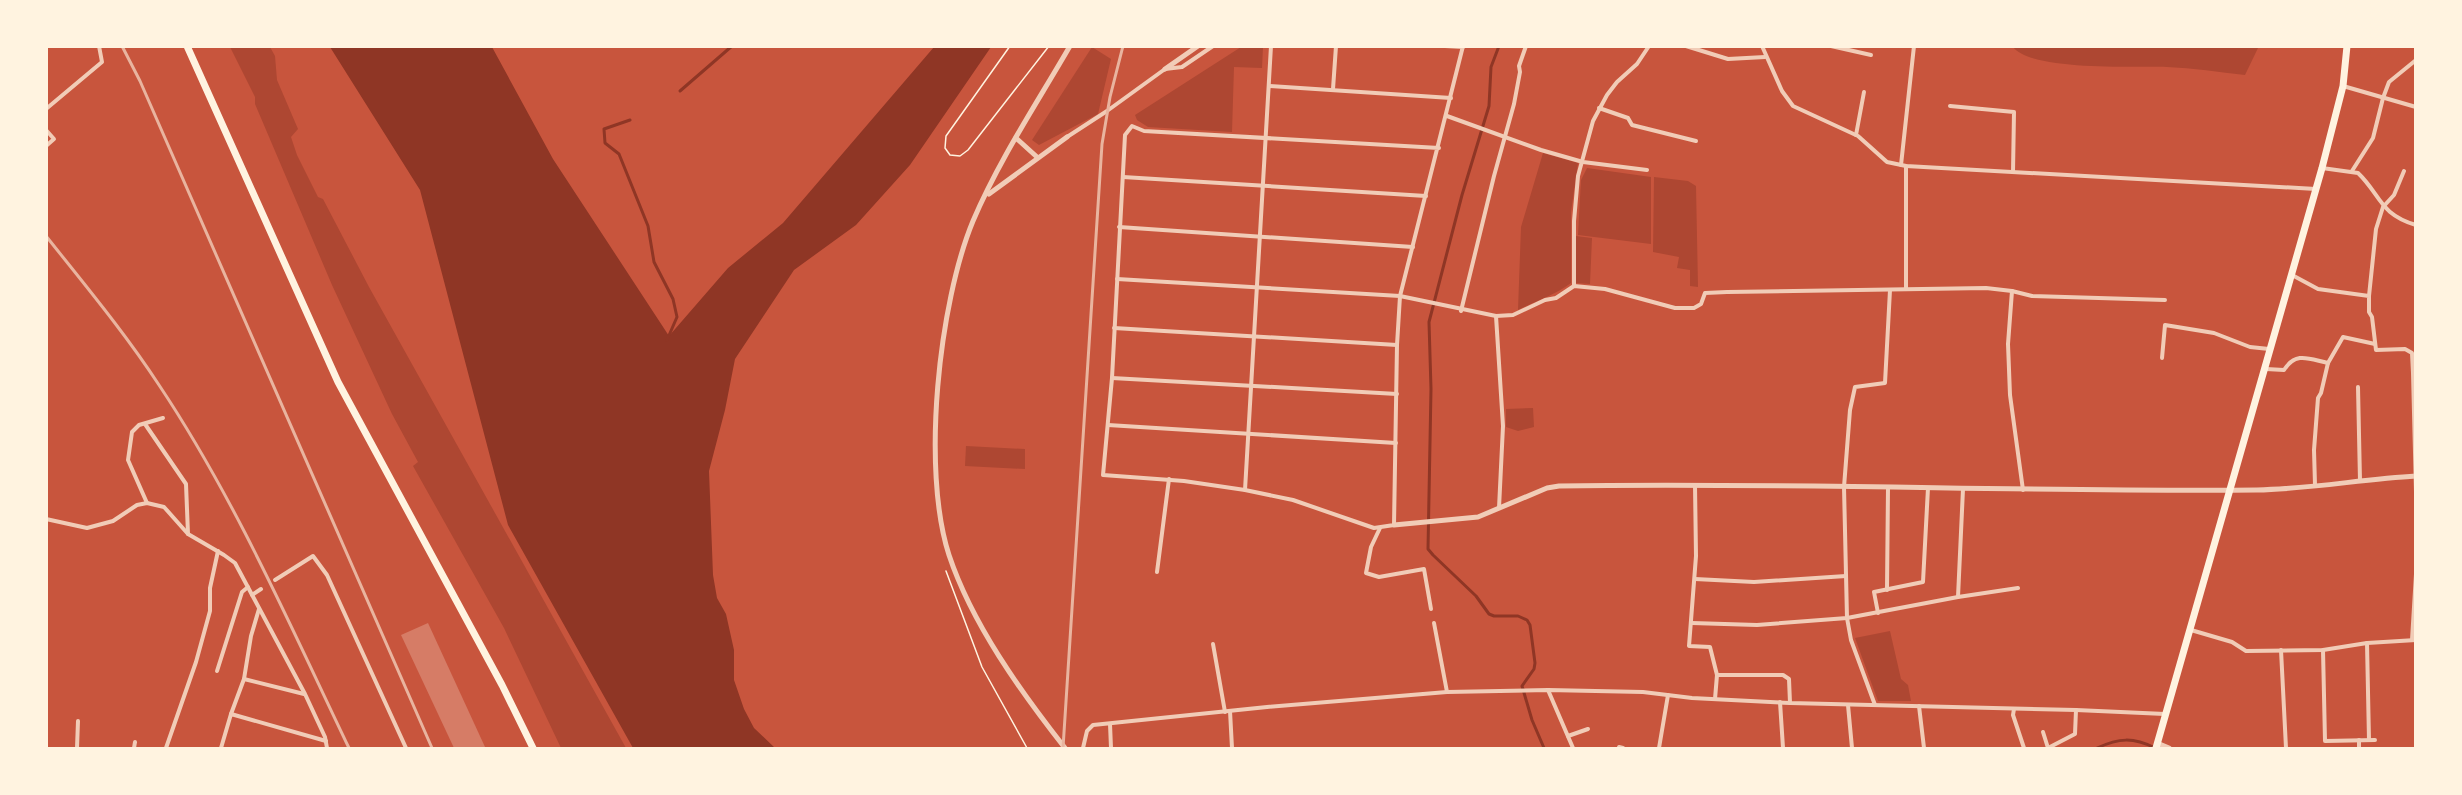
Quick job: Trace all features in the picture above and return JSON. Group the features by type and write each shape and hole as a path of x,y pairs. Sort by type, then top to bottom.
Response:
{"highway":[{"path":"187,46 338,382 507,695 532,748"},
{"path":"2156,746 2322,168 2343,86 2347,46"}],"street":[{"path":"46,109 102,62 99,46"},
{"path":"1065,748 1032,706 988,637 964,592 949,554 940,506 936,422 942,345 958,265 974,219 1016,138 1070,46"},
{"path":"984,198 1037,157 1107,111 1198,46"},
{"path":"1165,69 1182,67 1213,46"},
{"path":"1245,490 1271,46"},
{"path":"1333,89 1336,46"},
{"path":"1394,525 1400,296 1463,47 1445,46"},
{"path":"1461,311 1494,176 1506,137 1520,72 1519,66 1526,46"},
{"path":"1574,286 1574,221 1578,177 1593,121 1617,82 1637,64 1649,46"},
{"path":"1686,46 1728,59 1765,57"},
{"path":"1762,46 1782,91 1793,106 1856,135 1887,162 1903,166 2316,189"},
{"path":"1832,46 1871,55"},
{"path":"1906,289 1903,166 1914,46"},
{"path":"2352,171 2373,138 2389,82 2415,60"},
{"path":"1269,86 1451,98"},
{"path":"2343,86 2415,107"},
{"path":"1856,135 1864,92"},
{"path":"1950,106 2014,112 2013,172"},
{"path":"1599,108 1628,118 1632,124 1696,141"},
{"path":"1447,116 1583,162 1647,170"},
{"path":"1439,148 1144,131 1132,126 1125,135 1112,378 1103,475 1169,479 1245,490 1293,500 1374,528 1478,517 1547,488 1559,486 2259,490 2415,476"},
{"path":"46,130 54,139 46,146"},
{"path":"1016,138 1037,157"},
{"path":"2322,168 2352,171 2363,178 2384,207 2402,221 2415,225"},
{"path":"2404,171 2394,195 2384,207 2376,229 2369,312 2376,350 2405,349 2412,352 2415,492"},
{"path":"1123,177 1263,188 1426,196"},
{"path":"1119,227 1413,247"},
{"path":"2292,276 2318,289 2369,296"},
{"path":"1117,279 1400,296 1461,311 1496,316 1513,315 1545,300 1556,298 1574,286 1605,289 1675,308 1694,309 1701,304 1705,293 1906,289 1986,288 2032,296 2165,300"},
{"path":"1875,705 1851,640 1847,618 1844,487 1850,410 1856,387 1885,383 1890,290"},
{"path":"2012,291 2008,344 2010,395 2023,490"},
{"path":"1496,316 1503,426 1499,508"},
{"path":"2162,358 2165,325 2214,333 2241,344 2271,350"},
{"path":"1114,328 1397,345"},
{"path":"2315,485 2314,450 2318,398 2328,363 2343,337 2375,344"},
{"path":"2266,369 2284,370 2289,362 2301,358 2328,363"},
{"path":"1112,378 1396,394"},
{"path":"2358,387 2360,481"},
{"path":"147,503 128,460 132,432 139,425 163,418"},
{"path":"145,424 186,484 188,534"},
{"path":"1107,425 1396,443"},
{"path":"1157,572 1169,479"},
{"path":"1695,485 1695,579 1689,646 1710,647 1717,675 1715,699"},
{"path":"1887,590 1888,488"},
{"path":"1878,613 1874,592 1923,582 1928,488"},
{"path":"1958,597 1964,489"},
{"path":"46,519 87,528 113,521 137,505 147,503 164,507 188,534 235,563 305,694 327,748"},
{"path":"1380,527 1371,547 1366,573 1379,577 1424,569 1431,609"},
{"path":"166,748 196,662 210,611 210,588 218,552"},
{"path":"275,580 313,556 327,575 406,748"},
{"path":"2191,630 2232,642 2246,651 2322,650 2367,643 2414,640 2415,574"},
{"path":"1695,579 1754,582 1846,576"},
{"path":"218,671 242,592 248,587"},
{"path":"1692,623 1757,625 1847,618 2018,588"},
{"path":"252,595 261,589"},
{"path":"221,748 244,679 259,609"},
{"path":"1434,623 1447,692"},
{"path":"2367,643 2369,740"},
{"path":"1213,644 1228,712 1232,748"},
{"path":"2322,650 2325,741 2375,740"},
{"path":"2281,651 2286,748"},
{"path":"1717,675 1783,675 1789,680 1790,703"},
{"path":"244,679 305,694"},
{"path":"1548,690 1573,748"},
{"path":"1083,748 1087,731 1093,725 1447,692 1548,690 1643,692 1790,703 2165,714"},
{"path":"1659,748 1668,695"},
{"path":"1780,702 1783,748"},
{"path":"1848,705 1852,748"},
{"path":"1919,706 1923,748"},
{"path":"2014,709 2013,716 2024,748"},
{"path":"2043,732 2048,748 2075,734 2076,710"},
{"path":"231,714 326,741"},
{"path":"77,748 78,722"},
{"path":"1110,724 1111,748"},
{"path":"1568,736 1588,729"},
{"path":"2359,740 2359,748"},
{"path":"134,748 135,742"},
{"path":"2156,746 2169,748"}],"path":[{"path":"1010,46 946,136 945,148 950,155 960,156 968,150 1049,46"},
{"path":"945,568 982,667 1027,748"}],"shaded area":[{"path":"2257,46 2258,48 2245,75 2196,69 2061,64 2023,55 2013,47"},
{"path":"230,47 270,47 275,56 277,80 298,129 291,137 297,155 318,197 323,199 369,287 626,748 561,748 504,628 413,466 418,462 392,414 332,285 255,104 255,97"},
{"path":"330,47 492,47 553,159 669,336 728,268 783,223 934,47 991,47 910,165 856,225 794,270 735,359 709,471 713,575 717,598 726,614 734,650 734,680 744,709 754,728 775,748 633,748 508,525 420,190"},
{"path":"1092,47 1111,59 1098,114 1039,145 1032,140"},
{"path":"1241,47 1263,47 1262,68 1234,67 1232,132 1148,127 1137,120 1135,115"},
{"path":"1543,153 1578,163 1571,212 1571,283 1518,310 1521,227"},
{"path":"1587,168 1651,177 1651,244 1578,235 1581,180"},
{"path":"1654,177 1688,181 1696,186 1698,287 1690,286 1690,270 1677,268 1679,257 1653,252"},
{"path":"1576,236 1592,238 1590,284 1576,283"},
{"path":"1533,408 1534,427 1518,431 1506,427 1506,409"},
{"path":"966,446 1025,449 1025,469 965,466"},
{"path":"1890,631 1901,679 1908,685 1911,701 1878,701 1855,638"}],"building":[{"path":"428,623 485,747 454,748 401,635"}],"waterway":[{"path":"680,91 732,46"},
{"path":"1499,46 1491,67 1489,106 1462,195 1429,322 1431,389 1428,549 1476,596 1489,614 1518,616 1527,620 1530,625 1535,663 1534,669 1522,686 1532,720 1544,748"},
{"path":"630,120 604,129 605,143 619,154 648,226 654,262 673,299 677,317 667,340"},
{"path":"2097,748 2126,740 2155,748"}],"railway":[{"path":"122,46 140,81 432,748"},
{"path":"1063,748 1102,144 1110,97 1123,46"},
{"path":"46,236 132,347 187,428 260,563 349,748"}]}
